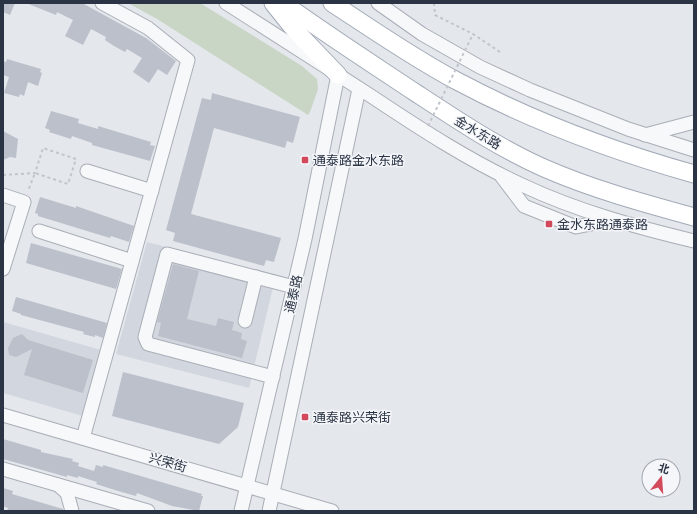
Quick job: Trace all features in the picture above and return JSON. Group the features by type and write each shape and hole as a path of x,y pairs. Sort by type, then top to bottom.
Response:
{"main road":[{"path":"273,3 293,28 338,75"},
{"name":"金水东路","path":"283,3 326,34 468,127 516,154 544,168 594,187 694,217"},
{"path":"332,3 412,55 487,96 598,143 694,174"}],"street":[{"path":"84,438 188,60 148,28 102,3"},
{"path":"226,3 422,130 501,175 550,197 613,219 694,241"},
{"path":"378,3 422,34 480,67 530,90 644,135 694,150"},
{"path":"392,3 400,19"},
{"name":"通泰路","path":"241,511 294,287 338,75"},
{"name":"通泰路","path":"269,511 359,89"},
{"path":"644,135 694,122"},
{"path":"87,171 152,191"},
{"path":"501,175 524,206 576,226 613,219"},
{"path":"3,196 24,202 3,269"},
{"path":"39,232 132,261"},
{"path":"273,377 148,344 145,337 167,254 294,287"},
{"path":"245,321 256,277"},
{"name":"兴荣街","path":"3,416 247,485 332,511"},
{"path":"3,469 148,511"},
{"path":"58,484 67,493 72,511"}],"path":[{"path":"434,3 435,15 473,34 500,52"},
{"path":"428,126 473,34"},
{"path":"3,175 35,174 68,184 76,159 43,148 35,174 24,202"}],"shaded area":[{"path":"147,242 276,275 249,388 116,354"},
{"path":"3,322 101,350 83,416 3,393"}],"green space":[{"path":"128,3 200,3 302,66 317,79 318,89 310,112 308,115 157,19"}],"building":[{"path":"3,3 15,3 10,15 3,12"},
{"path":"26,3 82,3 146,38 176,61 167,75 158,69 149,83 133,72 142,58 127,49 125,52 114,46 105,40 106,37 91,29 83,45 65,36 73,20 57,12 56,15"},
{"path":"7,59 41,69 40,72 42,73 38,86 28,82 24,96 20,94 19,97 4,93 9,77 3,75 3,61 6,62"},
{"path":"212,93 300,117 293,143 287,141 285,148 214,128 191,214 281,238 274,262 266,260 264,266 173,241 175,233 166,230 202,98 211,100"},
{"path":"51,111 79,119 78,123 98,129 98,126 151,142 150,145 155,146 150,161 92,145 92,143 72,136 71,139 49,132 50,130 45,128"},
{"path":"3,131 18,139 16,158 10,157 3,160"},
{"path":"40,197 76,208 76,206 134,226 129,242 111,236 110,238 38,216 38,214 35,213"},
{"path":"31,243 122,269 116,289 26,263"},
{"path":"173,264 199,271 187,319 216,326 218,318 234,322 232,330 242,333 241,339 247,341 242,358 158,336 161,323 157,322"},
{"path":"16,297 107,323 103,338 95,335 95,337 83,334 84,332 21,315 12,311"},
{"path":"22,334 28,340 93,360 83,393 24,375 32,349 16,357 9,355 8,348 13,338"},
{"path":"123,372 244,403 238,427 219,444 112,416"},
{"path":"3,439 41,450 41,452 73,459 72,461 79,463 78,466 94,471 96,465 103,467 103,465 202,494 201,496 203,496 199,511 172,506 137,493 136,496 118,491 78,476 78,478 67,475 67,477 3,459"},
{"path":"3,488 13,491 12,494 63,509 63,511 7,511 8,508 3,506"}],"place":[{"name":"通泰路金水东路","path":"305,160"},
{"name":"金水东路通泰路","path":"549,224"},
{"name":"通泰路兴荣街","path":"305,417"}]}
